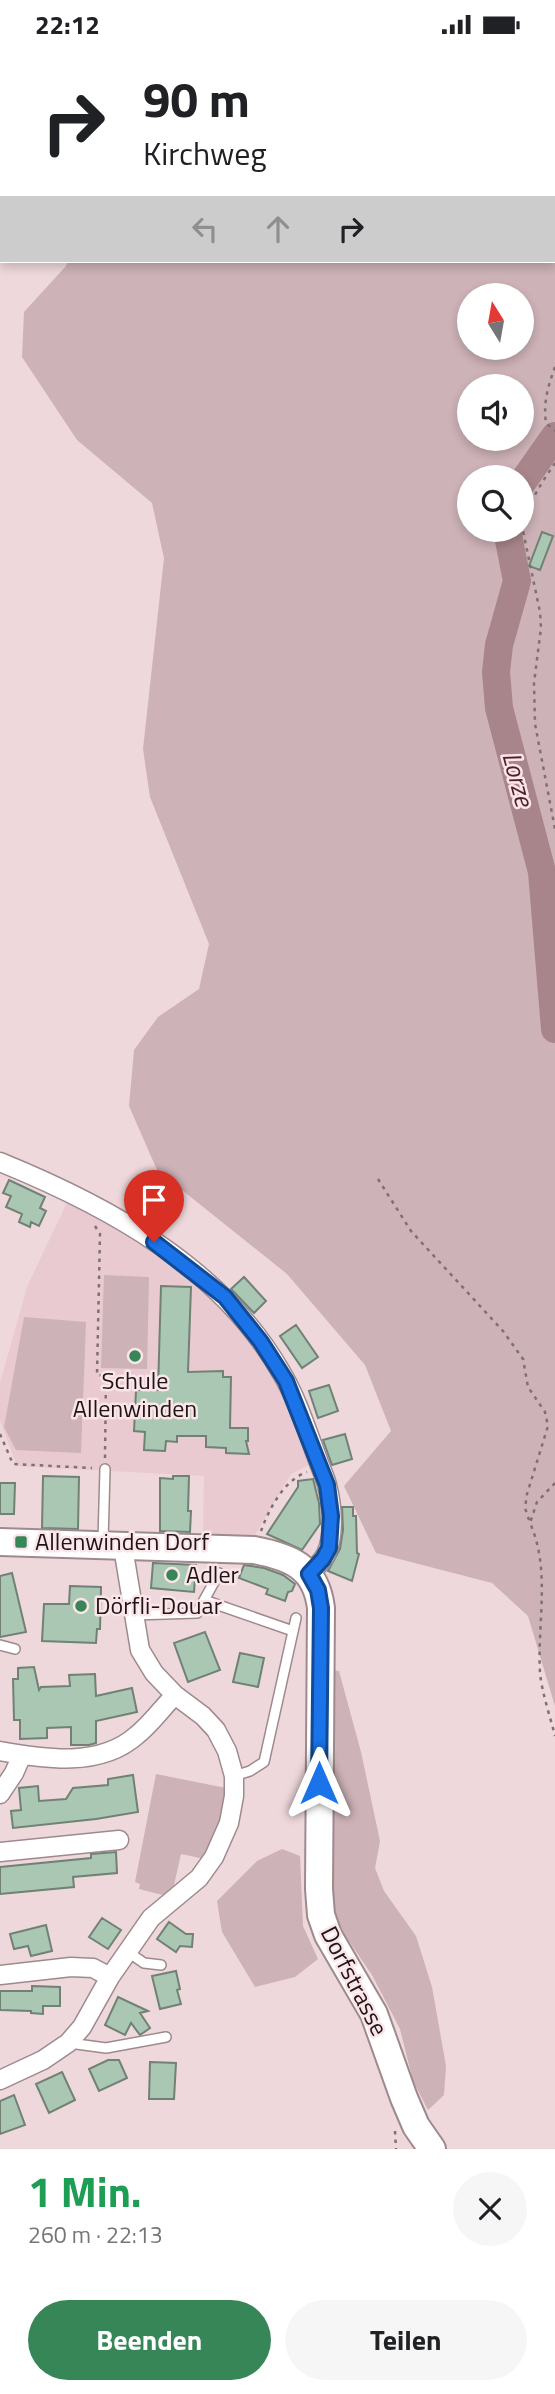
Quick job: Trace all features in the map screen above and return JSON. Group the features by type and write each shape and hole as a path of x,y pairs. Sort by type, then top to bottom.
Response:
{"street":[{"path":"0,1162 43,1179 114,1215 174,1256 225,1297 282,1372 327,1485 331,1516 330,1543 323,1559 309,1574 288,1559 254,1551 0,1542"},
{"path":"0,2080 43,2060 68,2043 82,2027 110,1977 151,1918 199,1878 214,1857 229,1823 234,1796 234,1776 227,1751 216,1730 154,1673 140,1650 113,1547"},
{"name":"Dorfstrasse","path":"309,1574 318,1590 321,1608 321,1915 328,1935 374,2014 416,2126 432,2149"},
{"path":"0,1751 71,1759 106,1753 136,1737 175,1695"},
{"path":"0,1794 22,1755"},
{"path":"0,1852 119,1840"},
{"path":"0,1975 71,1967 93,1968 110,1977"}],"lane":[{"path":"105,1469 113,1547"},
{"path":"132,1615 197,1613 219,1573"},
{"path":"204,1600 293,1632"},
{"path":"234,1776 250,1771 264,1762 296,1618"},
{"path":"0,1645 15,1649"},
{"path":"128,1952 144,1963 162,1965"},
{"path":"68,2043 107,2048 166,2037"}],"path":[{"path":"555,367 545,399 545,420 555,431"},
{"path":"555,463 524,521 523,542 540,612 541,628 534,683 535,724 555,829"},
{"path":"378,1179 411,1231 503,1331 523,1359 528,1387 545,1412 548,1426 525,1508 536,1537 542,1584 540,1675 555,1736"},
{"path":"0,1434 13,1464 105,1469 106,1376 97,1375 100,1234 94,1225"},
{"path":"254,1551 262,1527 285,1486 296,1475 320,1467"},
{"path":"530,1523 537,1502 555,1483"}],"shaded area":[{"path":"67,263 555,263 555,1706 528,1616 492,1583 376,1553 344,1486 391,1431 365,1365 287,1274 157,1170 129,1106 134,1050 158,1017 199,989 209,944 150,797 143,749 164,558 152,503 77,440 22,357 24,312"},
{"name":"Schule Allenwinden","path":"69,1198 118,1225 218,1297 277,1375 311,1464 291,1474 254,1537 203,1536 204,1476 17,1466 0,1421 0,1383 27,1287"},
{"path":"104,1275 149,1277 147,1369 101,1368"},
{"path":"24,1317 86,1322 81,1453 16,1450 4,1427"},
{"path":"330,1670 339,1671 361,1752 380,1841 375,1868 384,1891 416,1936 432,1987 446,2066 444,2095 428,2110 413,2081 400,2029 372,1975 336,1922 328,1886"},
{"path":"156,1774 226,1788 217,1832 205,1859 181,1854 174,1885 163,1895 139,1889 140,1884 135,1882"},
{"path":"282,1849 300,1856 303,1926 318,1959 295,1977 255,1987 222,1932 217,1901 257,1861"}],"building":[{"path":"542,532 553,536 540,570 529,566"},
{"path":"9,1180 45,1197 40,1208 46,1211 39,1226 31,1222 30,1227 19,1222 22,1214 6,1207 11,1196 3,1193"},
{"path":"244,1277 266,1301 254,1313 231,1289"},
{"path":"161,1286 191,1287 188,1372 223,1371 223,1377 231,1377 230,1428 248,1428 246,1441 249,1454 226,1453 226,1448 206,1447 206,1436 177,1436 177,1442 166,1441 165,1451 144,1450 145,1432 134,1431 136,1390 158,1390"},
{"path":"296,1325 318,1357 302,1368 280,1336"},
{"path":"329,1385 338,1411 318,1418 309,1391"},
{"path":"345,1434 352,1459 332,1465 323,1440"},
{"path":"43,1476 79,1477 78,1529 42,1528"},
{"path":"173,1476 189,1476 190,1532 160,1531 160,1478 173,1479"},
{"path":"313,1479 319,1503 320,1524 302,1550 267,1534 298,1487 298,1481"},
{"path":"0,1483 15,1483 14,1514 0,1514"},
{"path":"342,1507 353,1507 353,1516 356,1516 359,1554 352,1581 328,1571 340,1549"},
{"path":"153,1563 196,1565 194,1592 151,1588"},
{"path":"244,1565 283,1575 295,1584 292,1591 288,1592 285,1601 266,1594 268,1589 239,1578"},
{"path":"12,1573 26,1632 0,1637 0,1576"},
{"path":"70,1586 101,1587 100,1629 97,1629 96,1643 42,1641 44,1604 69,1604"},
{"path":"205,1632 220,1670 188,1682 174,1643"},
{"path":"240,1653 264,1658 258,1687 233,1682"},
{"path":"34,1667 39,1690 41,1687 70,1686 69,1675 95,1674 96,1696 132,1688 137,1712 96,1721 96,1743 89,1745 71,1745 71,1727 47,1728 47,1738 20,1739 20,1720 14,1720 13,1679 18,1679 18,1668"},
{"path":"133,1775 138,1812 13,1828 11,1811 21,1810 19,1788 38,1786 39,1801 66,1799 73,1788 108,1785 108,1779"},
{"path":"116,1852 117,1873 73,1877 74,1887 0,1894 0,1867 91,1858 91,1854"},
{"path":"102,1918 121,1930 108,1949 89,1937"},
{"path":"169,1922 186,1934 193,1934 192,1947 180,1946 176,1952 157,1939"},
{"path":"46,1925 52,1951 31,1956 28,1946 14,1949 10,1934"},
{"path":"176,1971 181,2004 160,2009 152,1976"},
{"path":"32,1986 60,1987 60,2006 43,2006 43,2014 0,2010 0,1991 32,1991"},
{"path":"118,1997 148,2011 140,2013 150,2028 140,2035 131,2023 125,2035 105,2025"},
{"path":"108,2060 119,2060 127,2078 99,2091 89,2069"},
{"path":"150,2062 176,2063 174,2099 149,2099"},
{"path":"62,2072 75,2100 49,2113 36,2084"},
{"path":"14,2095 25,2125 0,2134 0,2101"}],"waterway":[{"name":"Lorze","path":"534,466 555,436"},
{"name":"Lorze","path":"509,542 517,581 499,645 496,672 499,708 542,872 555,1029"}],"place":[{"name":"Schule Allenwinden","path":"135,1356"},
{"name":"Allenwinden Dorf","path":"21,1542"},
{"name":"Adler","path":"172,1575"},
{"name":"Dörfli-Douar","path":"81,1606"}],"route":[{"path":"154,1242 225,1297 261,1342 282,1372 327,1485 331,1516 330,1543 323,1559 309,1574 318,1590 321,1608 319,1783"}]}
